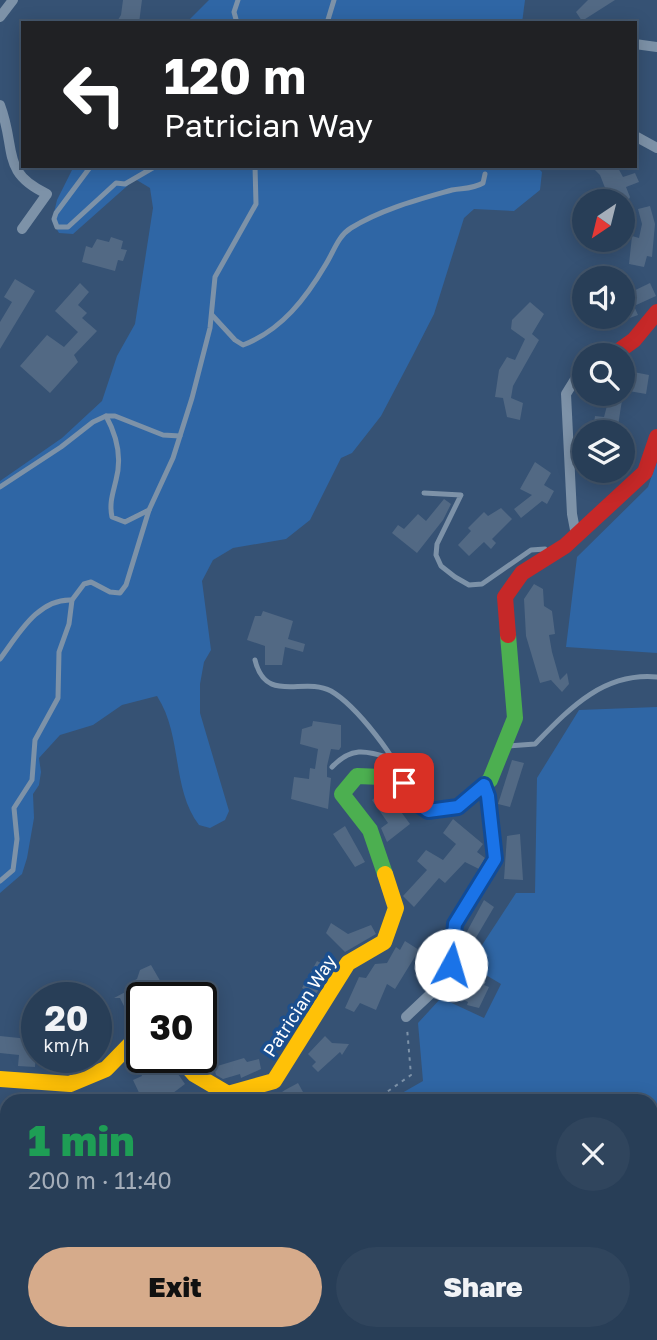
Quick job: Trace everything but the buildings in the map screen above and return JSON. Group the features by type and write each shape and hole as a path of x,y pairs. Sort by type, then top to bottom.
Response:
{"street":[{"path":"0,18 13,0"},
{"path":"637,44 657,47"},
{"path":"0,104 5,125 2,147 6,167 19,182 47,194 22,229"},
{"path":"637,137 657,148"},
{"path":"630,343 657,312"},
{"path":"572,384 566,394 572,514 576,535"},
{"name":"Patrician Way","path":"193,1073 228,1094 274,1081 348,963 384,942 396,908 370,830 342,794 357,776 382,777 428,811 458,807 490,780 515,718 505,597 522,573 576,535 645,472 657,437"},
{"path":"406,1017 440,984 451,965 455,924 495,859 488,796 484,785"},
{"path":"0,1079 70,1084 106,1069 126,1048"}],"lane":[{"path":"231,0 236,21"},
{"path":"234,12 238,0"},
{"path":"328,21 334,0"},
{"path":"90,168 56,213 54,219 57,227 68,227 116,183 125,184 153,168"},
{"path":"0,881 13,870 16,859 14,808 32,780 34,740 58,698 59,652 69,624 72,600 84,584 91,582 110,592 120,593 142,538 149,510 180,436 207,344 215,277 256,204 255,168"},
{"path":"211,314 243,345 262,338 276,328 305,298 339,240 352,227 399,205 476,187 483,183 485,174"},
{"path":"0,487 61,447 93,422 106,416 115,416 163,435 180,436"},
{"path":"106,416 117,444 119,462 111,496 112,517 125,522 149,510"},
{"path":"424,493 461,495 441,536 436,555 441,566 469,585 482,584 531,550 545,549 549,556"},
{"path":"0,659 43,608 54,601 72,600"},
{"path":"255,660 258,672 268,683 278,687 330,690 353,708 372,728 404,783 406,795"},
{"path":"504,746 535,744 583,697 601,687 657,677"},
{"path":"332,768 342,757 357,750 390,758"}],"path":[{"path":"384,1094 411,1075 406,1017"}],"shaded area":[{"path":"209,0 525,0 522,21 188,21"},
{"path":"73,168 538,168 542,172 540,190 514,211 474,209 464,218 434,314 381,416 352,453 341,458 310,520 286,539 233,548 213,560 202,581 211,650 204,662 200,684 200,713 229,811 225,820 210,828 199,825 190,810 180,778 171,728 157,696 122,705 93,725 60,735 39,758 41,772 39,785 33,794 34,818 27,858 22,874 0,893 0,481 62,438 102,401 117,356 135,324 153,208 150,188 135,179 73,234 59,233 52,221 57,200"},
{"path":"657,461 657,653 566,647 577,557 648,487"},
{"path":"657,707 657,1094 400,1094 423,1081 418,1023 441,998 484,1018 501,984 469,965 516,893 535,893 537,778 579,710"}],"traffic: fast":[{"path":"385,874 370,830 342,794 357,776 382,777 428,811 458,807 490,780 515,718 508,635"}],"traffic: slow":[{"path":"193,1073 228,1094 274,1081 348,963 384,942 396,908 385,874"},
{"path":"0,1079 70,1084 106,1069 126,1048"}],"traffic: jam":[{"path":"630,343 657,312"},
{"path":"508,635 505,597 522,573 565,546 645,472 657,437"}],"route":[{"path":"404,783 406,795 428,811 458,807 484,785 488,796 495,859 455,924 451,965"}]}
